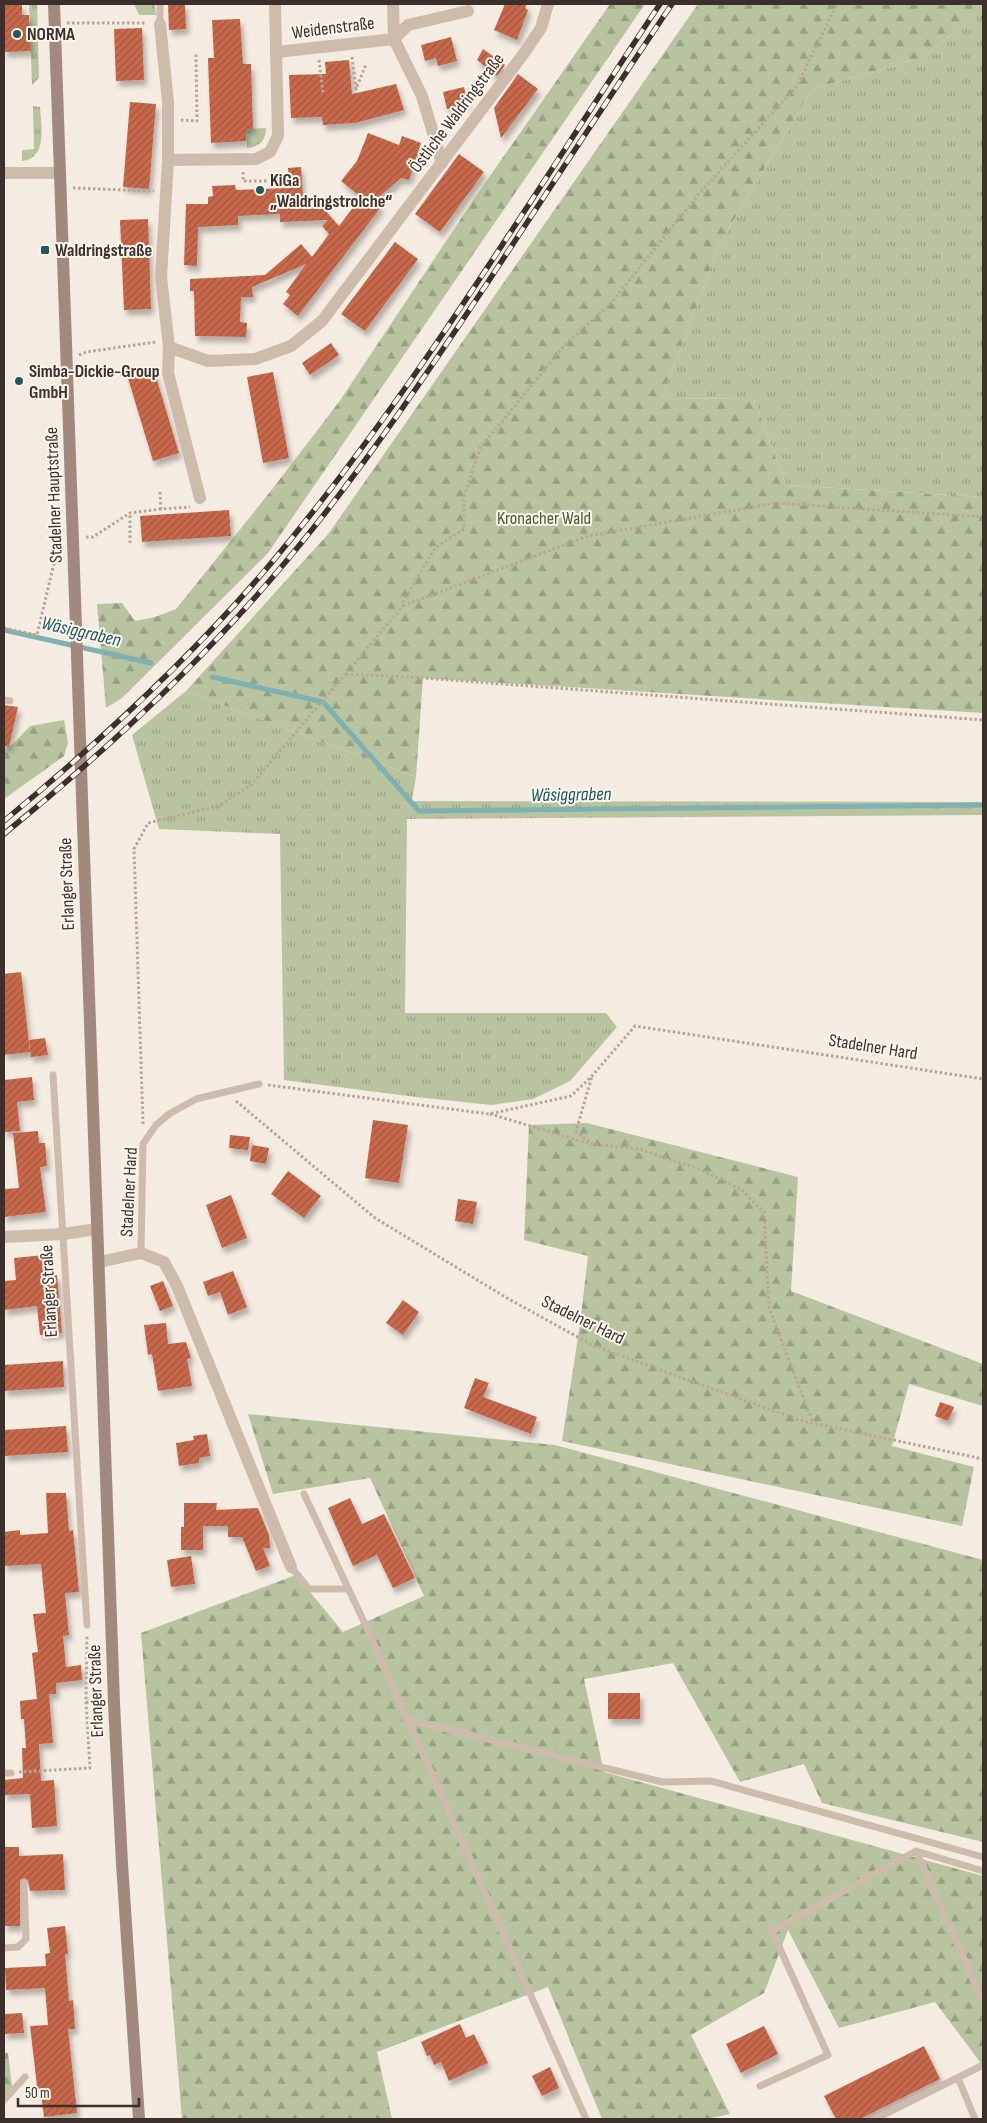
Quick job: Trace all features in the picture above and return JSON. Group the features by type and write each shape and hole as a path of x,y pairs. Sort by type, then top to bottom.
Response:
{"main road":[{"name":"Stadelner Hauptstraße","path":"54,4 80,745"},
{"name":"Erlanger Straße","path":"80,745 114,1703 122,1864 139,2119"}],"street":[{"path":"168,160 256,159 270,152 278,136 275,4"},
{"name":"Weidenstraße","path":"393,4 394,38 422,96 442,163"},
{"name":"Östliche Waldringstraße","path":"169,343 208,361 255,359 291,346 322,321 442,163 541,28 548,4"},
{"name":"Weidenstraße","path":"277,52 394,38 408,25 468,11"},
{"path":"160,24 168,119 167,192 161,277 169,343 168,373 200,498"},
{"path":"4,173 60,173"},
{"path":"4,1237 63,1234 98,1229"},
{"path":"98,1262 141,1253 164,1262 178,1286 291,1567"}],"lane":[{"path":"160,4 160,24"},
{"name":"Erlanger Straße","path":"53,1075 87,1625"},
{"name":"Stadelner Hard","path":"141,1253 143,1144 156,1125 169,1114 196,1099 259,1084"},
{"path":"304,1494 586,2119"},
{"path":"291,1567 309,1589 348,1589"},
{"path":"406,1719 662,1782 711,1781 983,1857"},
{"path":"760,2086 828,2055 772,1931 916,1851 983,1871"},
{"path":"916,1851 983,2002"},
{"path":"4,1948 18,1947 26,1939 24,1883"},
{"path":"875,2119 983,2065"},
{"path":"4,2100 25,2077"},
{"path":"958,2078 975,2119"}],"path":[{"path":"143,1144 134,848 148,824 219,806 252,784 306,722 403,606 435,548 464,530 464,496 480,448 564,346 611,303 698,196 797,86 837,4"},
{"path":"54,24 143,23"},
{"path":"350,44 356,89 366,64"},
{"path":"318,47 323,94"},
{"path":"168,119 198,122 196,54"},
{"path":"243,159 243,180 283,181"},
{"path":"61,188 167,192"},
{"path":"86,352 169,343"},
{"path":"160,492 161,509"},
{"path":"93,537 130,513 205,506 200,498"},
{"path":"403,606 588,536 776,503 983,517"},
{"path":"130,513 130,543"},
{"path":"4,628 37,635 54,563"},
{"path":"345,674 423,678 983,720"},
{"name":"Stadelner Hard","path":"259,1084 489,1114 571,1096 592,1076 635,1026 983,1079"},
{"path":"591,1144 576,1131 592,1076"},
{"name":"Stadelner Hard","path":"226,1092 375,1218 515,1303 594,1346 799,1420 983,1459"},
{"path":"489,1114 591,1144 639,1149 699,1169 742,1190 764,1212 769,1308 813,1423"},
{"path":"7,1773 90,1768 86,1702 87,1625"}],"green space":[{"path":"29,4 37,4 39,78 32,85"},
{"path":"134,4 155,4 156,15 139,15"},
{"path":"610,4 645,4 268,553 122,698 106,708 97,604 122,603 135,621 155,617 176,609 339,402 476,196"},
{"name":"Kronacher Wald","path":"698,4 983,4 983,9 922,58 812,89 720,243 662,398 754,399 786,485 983,497 983,713 423,678 416,777 186,691 329,533"},
{"path":"983,9 983,497 786,485 754,399 662,398 720,243 812,89 922,58"},
{"path":"33,106 40,107 41,140 36,154 30,159 22,161 22,150 34,149"},
{"path":"266,128 263,140 255,146 247,148 246,129"},
{"path":"186,691 416,777 412,801 983,802 983,815 407,819 405,1013 606,1013 617,1027 570,1081 533,1099 492,1105 284,1080 280,834 159,829 132,735"},
{"path":"64,720 68,743 64,756 4,799 4,748 12,745 30,726"},
{"path":"587,1123 798,1177 791,1291 983,1364 983,1406 909,1384 892,1446 974,1467 962,1526 562,1441 580,1324 588,1256 524,1240 529,1125"},
{"path":"248,1414 555,1445 983,1560 983,1842 822,1803 804,1764 740,1782 673,1663 584,1679 604,1772 983,1876 983,2066 935,2002 839,2028 788,1930 764,1993 691,2035 730,2114 707,2119 602,2119 548,1987 377,2052 392,2119 182,2119 141,1633 296,1575 343,1632 424,1596 370,1478 273,1494"},
{"path":"4,2053 8,2053 13,2095 4,2104"}],"building":[{"name":"NORMA","path":"4,4 22,4 22,15 29,15 31,51 4,52"},
{"path":"168,4 185,4 186,29 169,30"},
{"path":"505,4 527,4 525,8 528,10 517,40 494,30"},
{"path":"240,19 243,64 251,64 253,129 246,129 246,141 211,143 208,58 214,58 212,20"},
{"path":"142,28 144,80 116,81 114,29"},
{"path":"451,37 457,61 438,66 436,58 425,61 421,45"},
{"path":"483,49 505,65 497,76 477,60"},
{"path":"349,60 352,94 396,84 404,110 355,123 323,125 322,117 291,118 289,75 326,74 325,62"},
{"path":"518,74 538,89 501,138 494,108"},
{"path":"464,87 468,103 447,109 443,92"},
{"path":"130,102 156,104 149,189 123,187"},
{"path":"368,133 399,145 402,136 421,143 409,180 401,178 374,201 381,207 298,316 283,304 290,295 286,292 306,264 252,287 253,297 241,297 240,322 247,323 246,337 195,336 194,291 190,291 190,279 265,275 301,244 312,257 329,234 322,226 328,220 280,222 280,214 238,216 238,225 198,227 197,266 184,265 186,204 208,204 208,197 213,196 212,186 235,185 236,190 289,188 288,168 301,167 303,198 314,198 339,226 361,197 341,181 357,161"},
{"path":"459,154 484,172 440,232 415,214"},
{"path":"148,219 151,309 124,310 120,220"},
{"path":"395,242 418,259 365,331 341,314"},
{"path":"331,343 339,355 310,375 302,363"},
{"path":"153,367 179,453 153,461 127,375"},
{"path":"273,372 289,458 263,463 247,377"},
{"path":"229,510 231,536 142,542 140,516"},
{"path":"4,705 18,707 9,747 4,746"},
{"path":"21,972 30,1052 4,1055 4,974"},
{"path":"45,1038 48,1055 31,1057 29,1040"},
{"path":"32,1077 34,1100 17,1102 20,1131 4,1132 4,1080"},
{"path":"373,1120 408,1125 399,1183 365,1178"},
{"path":"38,1131 39,1143 45,1143 47,1166 40,1167 46,1212 4,1217 4,1189 19,1188 13,1133"},
{"path":"230,1135 250,1137 248,1150 229,1148"},
{"path":"252,1145 269,1148 266,1164 250,1161"},
{"path":"288,1171 321,1196 304,1218 271,1194"},
{"path":"231,1195 247,1238 222,1248 206,1205"},
{"path":"458,1199 477,1202 473,1224 455,1221"},
{"path":"45,1255 48,1276 57,1275 62,1333 40,1335 37,1306 4,1310 4,1281 16,1280 14,1258"},
{"path":"233,1271 247,1307 228,1315 220,1292 208,1296 203,1282"},
{"path":"163,1281 173,1306 160,1311 150,1286"},
{"path":"403,1300 419,1312 403,1335 386,1323"},
{"path":"166,1323 168,1344 186,1342 191,1358 187,1359 192,1386 158,1391 152,1354 148,1355 144,1325"},
{"path":"63,1361 64,1387 4,1391 4,1365"},
{"path":"475,1378 489,1383 483,1397 537,1417 531,1434 464,1408"},
{"path":"940,1402 954,1407 948,1421 935,1416"},
{"path":"66,1426 68,1452 4,1456 4,1430"},
{"path":"207,1434 210,1456 199,1458 199,1463 179,1466 176,1443 194,1440 193,1436"},
{"path":"46,1493 66,1493 69,1531 73,1530 79,1592 65,1593 69,1635 63,1636 66,1667 81,1665 82,1680 56,1683 56,1694 49,1694 53,1743 39,1744 41,1781 54,1780 57,1826 32,1828 30,1794 4,1795 4,1780 23,1778 22,1748 26,1748 24,1719 21,1719 20,1701 37,1699 32,1653 38,1652 33,1614 46,1613 41,1564 4,1566 4,1532 20,1530 20,1535 48,1533"},
{"path":"350,1498 362,1524 384,1514 415,1578 393,1588 377,1555 353,1566 328,1508"},
{"path":"184,1503 217,1503 216,1510 258,1508 269,1535 270,1548 263,1548 270,1566 256,1571 242,1537 228,1537 228,1526 203,1526 203,1550 181,1550 181,1527 184,1527"},
{"path":"191,1556 195,1584 171,1587 167,1560"},
{"path":"608,1693 640,1693 640,1719 608,1719"},
{"path":"4,1847 19,1847 19,1856 63,1854 65,1890 30,1891 28,1880 24,1878 20,1880 20,1926 4,1926"},
{"path":"65,1926 68,1954 65,1954 69,2001 73,2000 75,2029 68,2029 77,2113 44,2117 41,2093 38,2094 30,2026 48,2025 45,1988 6,1990 5,1968 46,1966 45,1954 50,1953 47,1928"},
{"path":"22,2013 24,2033 4,2034 4,2014"},
{"path":"460,2024 466,2038 474,2034 488,2063 449,2081 441,2062 434,2065 430,2055 427,2056 421,2042"},
{"path":"764,2026 778,2054 741,2073 726,2044"},
{"path":"924,2046 940,2079 860,2119 836,2119 824,2096"},
{"path":"550,2067 559,2088 542,2096 532,2076"}],"waterway":[{"name":"Wäsiggraben","path":"4,630 151,663"},
{"name":"Wäsiggraben","path":"212,677 323,702 419,811 983,805"}],"railway":[{"path":"4,821 107,732 174,669 267,568 321,501 423,363 660,4"},
{"path":"4,834 110,744 177,680 272,578 330,507 411,396 672,4"}],"place":[{"name":"NORMA","path":"17,34"},
{"name":"KiGa „Waldringstrolche“","path":"260,190"},
{"name":"Waldringstraße","path":"45,250"},
{"name":"Simba-Dickie-Group GmbH","path":"19,381"}]}
